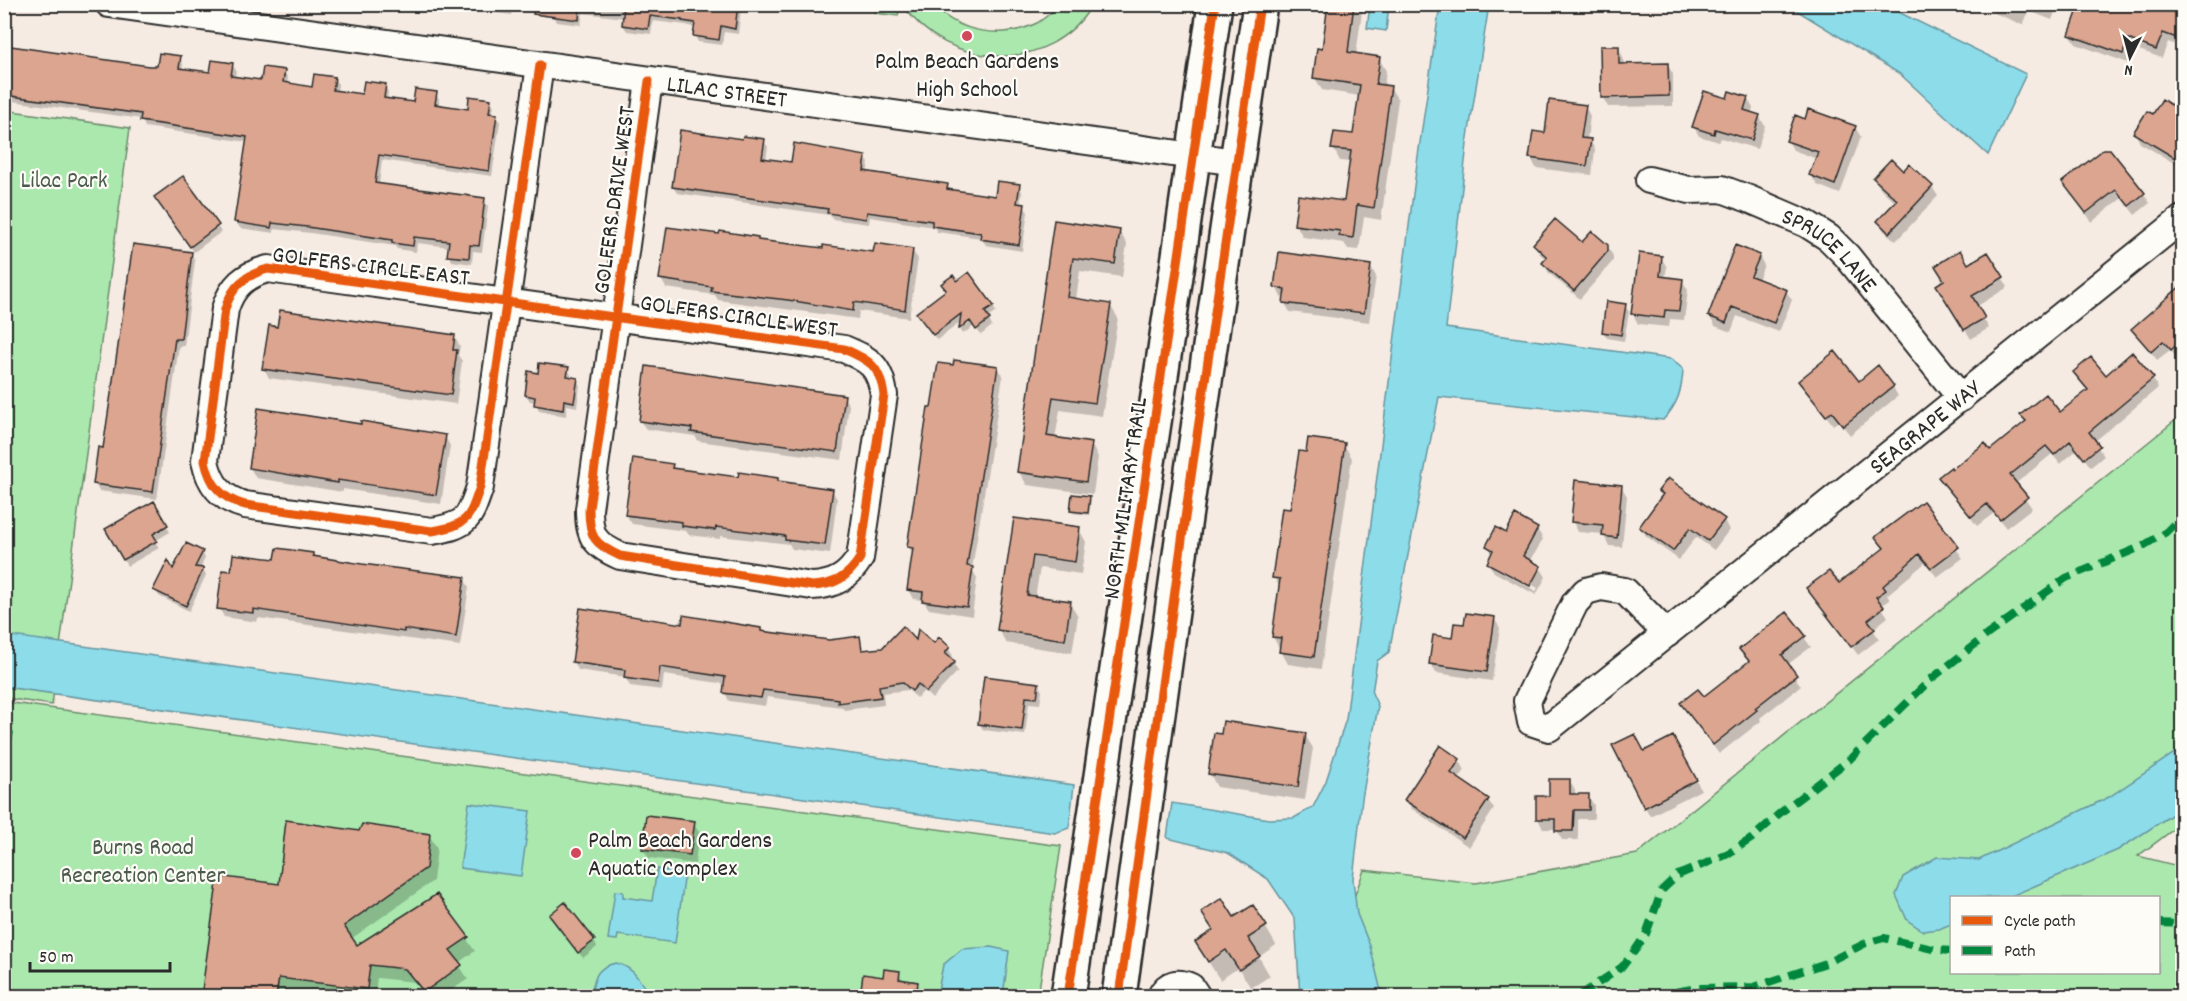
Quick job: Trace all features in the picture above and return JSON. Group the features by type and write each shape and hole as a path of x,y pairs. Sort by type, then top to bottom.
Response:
{"main road":[{"name":"NORTH MILITARY TRAIL","path":"1068,996 1121,657 1215,4"},
{"path":"1119,996 1260,4"}],"street":[{"name":"LILAC STREET","path":"110,4 1236,162"},
{"path":"506,301 540,65"},
{"name":"GOLFERS DRIVE WEST","path":"594,538 589,526 589,509 649,81"},
{"name":"SPRUCE LANE","path":"1649,180 1689,190 1722,189 1807,224 1828,238 1847,256 1961,398"},
{"name":"SEAGRAPE WAY","path":"1667,634 1625,591 1601,587 1586,591 1575,603 1527,701 1531,722 1549,728 1667,634 1961,398 2182,219"},
{"name":"GOLFERS CIRCLE EAST","path":"506,301 480,487 473,509 465,521 452,528 432,531 245,505 232,502 214,488 205,461 225,309 229,297 242,280 254,272 268,269 506,301 616,317"},
{"name":"GOLFERS CIRCLE WEST","path":"594,538 603,548 620,556 812,586 827,585 840,580 851,571 860,558 864,545 884,395 882,381 876,368 865,358 844,349 616,317"},
{"path":"1161,996 1170,985 1177,983 1191,987 1197,996"}],"green space":[{"path":"1063,4 1092,5 1073,28 1051,44 1025,53 998,56 971,52 945,42 922,27 903,5 933,5 955,22 982,31 996,32 1024,28 1037,23"},
{"path":"876,5 900,5 898,16 875,13"},
{"name":"Lilac Park","path":"5,110 130,128 52,705 5,698"},
{"path":"2182,415 2182,823 2138,856 2182,867 2182,996 1318,996 1364,870 1476,883 1637,854"},
{"name":"Burns Road Recreation Center","path":"5,702 1061,846 1038,996 5,996"}],"water":[{"path":"1370,5 1389,5 1386,31 1367,28"},
{"path":"1440,5 1489,5 1467,144 1446,328 1671,359 1683,369 1682,384 1676,402 1663,420 1439,397 1389,652 1377,661 1372,693 1378,706 1362,799 1353,879 1357,914 1370,946 1380,987 1385,996 1300,996 1295,919 1268,879 1228,853 1167,838 1172,803 1269,819 1294,818 1313,807 1326,781 1346,719 1417,163"},
{"path":"1788,5 1884,5 2026,74 1988,155 1900,74"},
{"path":"5,635 1074,785 1069,828 1055,833 5,687"},
{"path":"2182,748 2182,808 2118,850 2011,896 1950,896 1950,924 1939,929 1923,931 1907,920 1896,895 1903,877 1937,857 1979,860 2109,797"},
{"path":"469,803 530,811 521,876 460,868"},
{"path":"657,869 685,873 675,943 618,935 617,940 608,939 615,891 623,892 623,897 652,901"},
{"path":"991,947 1009,951 1003,996 937,996 943,965 962,949"},
{"path":"616,963 633,972 651,996 590,996 599,971"}],"building":[{"path":"533,4 580,4 579,20 533,14"},
{"path":"624,4 738,4 735,29 721,26 719,40 693,36 695,23 682,20 650,16 648,29 622,25"},
{"path":"1328,4 1354,4 1348,52 1380,57 1376,84 1391,86 1374,208 1357,205 1353,238 1339,236 1340,231 1294,225 1298,195 1344,201 1351,151 1331,149 1334,132 1353,134 1360,85 1313,78 1317,48 1322,49"},
{"path":"2080,4 2163,4 2182,12 2182,40 2163,33 2156,50 2128,39 2123,54 2069,35"},
{"path":"4,45 149,66 157,66 159,53 181,56 179,68 210,72 212,60 233,63 231,76 261,80 263,67 285,70 283,82 312,87 314,74 335,77 333,90 362,94 364,81 386,84 384,98 413,102 415,89 437,92 435,104 468,109 469,96 491,99 489,113 497,114 489,171 379,155 375,183 485,198 479,246 470,245 469,258 447,256 449,241 414,237 413,246 392,243 392,240 307,227 272,223 271,228 234,222 247,137 140,121 141,114 4,95"},
{"path":"1600,46 1619,46 1619,64 1668,63 1669,96 1601,98"},
{"path":"2182,86 2182,146 2175,158 2133,133 2147,111 2153,114 2162,99 2171,105"},
{"path":"1704,91 1727,98 1729,91 1748,97 1744,110 1760,115 1752,140 1715,129 1714,134 1692,127"},
{"path":"1549,100 1586,105 1581,138 1591,139 1587,166 1529,158 1533,131 1545,133"},
{"path":"1808,109 1856,126 1835,185 1809,175 1818,152 1786,141 1795,115 1805,119"},
{"path":"680,130 742,139 743,136 765,139 762,158 791,162 794,143 866,156 864,171 948,184 947,189 995,196 997,181 1020,184 1017,203 1025,204 1019,245 980,239 981,233 932,226 932,221 867,212 866,219 827,213 828,209 672,187"},
{"path":"2104,149 2110,149 2145,193 2129,206 2116,190 2086,213 2062,182"},
{"path":"1891,159 1903,171 1909,164 1933,186 1889,233 1877,221 1897,200 1873,178"},
{"path":"183,176 219,225 190,247 154,197"},
{"path":"1555,219 1582,242 1592,231 1608,245 1608,251 1574,291 1542,263 1547,257 1533,244"},
{"path":"1054,220 1120,230 1115,264 1073,258 1067,297 1111,304 1095,403 1053,397 1047,436 1092,443 1086,482 1017,472"},
{"path":"667,227 719,234 720,231 758,237 758,240 823,248 823,245 873,252 875,243 913,249 905,310 854,302 853,311 788,300 711,291 712,287 659,279"},
{"path":"133,244 192,252 181,339 175,339 153,492 93,484 98,447 103,448"},
{"path":"1735,245 1760,255 1751,276 1787,290 1774,323 1732,307 1726,323 1708,316"},
{"path":"1960,250 1968,264 1988,252 2004,277 1972,296 1985,318 1964,330 1936,285 1944,280 1935,266"},
{"path":"1279,252 1371,265 1364,313 1283,303 1285,289 1274,287"},
{"path":"1639,253 1662,256 1660,276 1683,279 1679,311 1665,310 1664,318 1631,314"},
{"path":"969,272 994,306 985,312 990,319 976,330 970,321 959,329 961,314 933,335 916,313 946,290 941,284 953,275 957,281"},
{"path":"2182,285 2182,340 2171,350 2163,341 2151,352 2131,329"},
{"path":"1606,301 1626,304 1621,335 1602,332"},
{"path":"280,310 455,335 453,350 457,350 451,395 262,369 269,325 277,327"},
{"path":"1835,351 1859,381 1878,365 1894,386 1843,426 1832,412 1826,416 1798,381"},
{"path":"2132,352 2154,378 2089,432 2100,446 2084,459 2070,441 2054,455 2046,446 2010,475 2028,497 2000,520 1987,504 1971,517 1938,477 1985,443 1990,450 2026,421 2020,415 2046,394 2060,412 2088,390 2073,372 2091,357 2106,375"},
{"path":"954,360 998,366 967,566 973,567 967,607 922,601 923,592 907,590 913,548 907,547 928,407 931,407 938,363 953,365"},
{"path":"539,363 569,367 567,376 578,378 574,402 564,400 563,410 534,405 535,397 525,395 528,371 538,373"},
{"path":"646,366 845,395 837,452 691,432 692,428 639,421"},
{"path":"258,408 446,435 436,495 338,480 338,483 249,468"},
{"path":"1308,438 1345,443 1314,657 1279,652 1281,638 1272,637 1280,579 1272,578 1282,508 1290,509 1299,451 1306,452"},
{"path":"633,458 673,464 672,468 738,477 739,472 778,478 778,481 833,489 825,545 785,540 785,536 716,527 715,530 682,526 682,522 625,515"},
{"path":"1668,478 1725,519 1708,541 1690,528 1673,551 1639,527 1663,494 1658,491"},
{"path":"1575,480 1622,485 1617,538 1602,536 1603,525 1571,522"},
{"path":"1072,494 1090,496 1088,513 1070,511"},
{"path":"154,501 168,525 153,534 157,541 123,560 105,529"},
{"path":"1923,501 1959,547 1931,568 1919,554 1883,586 1886,590 1876,597 1884,607 1868,620 1875,629 1851,647 1806,588 1829,571 1839,583 1884,548 1875,537"},
{"path":"1515,515 1538,528 1523,556 1541,566 1530,586 1487,563 1493,550 1486,546 1496,527 1506,533"},
{"path":"1014,518 1080,527 1075,562 1033,556 1027,595 1071,601 1065,640 997,630"},
{"path":"186,543 203,551 195,567 204,568 186,606 153,590 168,560 173,569"},
{"path":"277,548 362,564 465,577 456,637 404,629 404,632 253,609 253,613 217,609 222,570 231,571 233,554 275,559"},
{"path":"580,608 682,624 683,615 761,628 761,631 829,640 860,636 862,650 882,648 903,626 916,640 918,629 934,643 939,637 950,647 945,653 955,662 926,692 918,684 912,691 902,682 879,686 881,697 838,703 838,699 763,690 761,698 723,693 725,677 660,667 658,683 624,678 625,670 572,662"},
{"path":"1787,612 1806,636 1782,655 1797,675 1713,745 1680,703 1698,689 1704,696 1749,661 1739,649"},
{"path":"1466,613 1495,617 1487,672 1429,664 1433,635 1452,638 1454,623 1464,624"},
{"path":"984,676 1039,683 1037,698 1026,697 1022,730 978,724"},
{"path":"1223,721 1306,733 1298,787 1208,774 1214,733 1221,734"},
{"path":"1635,734 1644,751 1673,736 1697,780 1644,808 1612,745"},
{"path":"1440,745 1460,759 1451,773 1489,799 1463,838 1404,800"},
{"path":"1549,779 1570,779 1570,794 1589,794 1589,810 1574,810 1573,831 1555,831 1555,819 1536,819 1536,796 1549,796"},
{"path":"646,815 695,821 690,855 642,849"},
{"name":"Burns Road Recreation Center","path":"286,820 359,831 362,824 430,834 426,868 344,926 357,945 437,894 469,937 450,950 462,965 424,992 405,969 370,965 367,989 279,978 276,996 249,996 202,990 218,876 279,884"},
{"path":"1222,898 1234,917 1253,905 1267,926 1248,938 1260,956 1239,970 1226,950 1208,962 1195,942 1213,930 1201,912"},
{"path":"565,902 595,940 578,953 549,915"},
{"path":"884,969 900,971 899,979 918,982 916,996 860,996 863,974 883,977"}],"marked path":[{"path":"1579,996 1622,967 1646,934 1662,890 1678,875 1726,855 1751,839 1780,813 1850,759 1930,680 1988,634 2066,578 2143,546 2166,532 2182,516"},
{"path":"4,762 10,731"},
{"path":"2160,923 2182,924"},
{"path":"1654,996 1696,988 1754,987 1826,963 1866,943 1884,938 1950,951"}],"cycle path":[{"path":"1068,996 1215,4"},
{"path":"1119,996 1185,518 1260,4"},
{"path":"540,65 480,487 473,507 465,519 453,526 432,531 245,505 224,495 210,477 205,461 225,309 231,294 240,283 268,269 484,299 556,309 628,319 844,349 872,365 880,377 884,395 860,558 846,575 834,582 812,586 620,556 604,548 592,533 589,509 649,81"}],"place":[{"name":"Palm Beach Gardens High School","path":"967,36"},
{"name":"Palm Beach Gardens Aquatic Complex","path":"576,853"}]}
